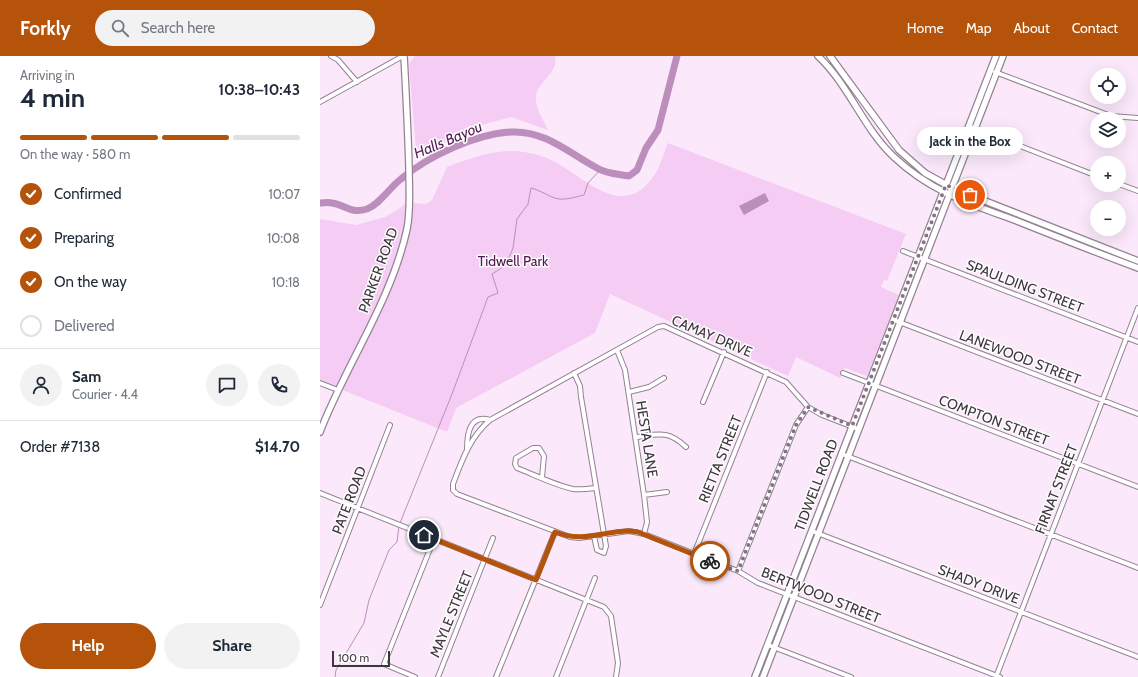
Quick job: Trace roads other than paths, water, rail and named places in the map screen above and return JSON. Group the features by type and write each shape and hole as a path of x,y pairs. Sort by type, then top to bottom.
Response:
{"main road":[{"name":"PARKER ROAD","path":"320,432 338,390 366,336 398,258 407,228 409,157 404,56"},
{"path":"818,56 825,62 875,135 894,157 919,179 946,194 1138,268"},
{"name":"TIDWELL ROAD","path":"949,186 975,128 994,72 996,56"},
{"name":"TIDWELL ROAD","path":"763,677 924,259 969,126 1003,56"},
{"path":"825,62 831,57 899,150 926,174 949,186 1138,261"},
{"path":"857,108 864,103"},
{"name":"TIDWELL ROAD","path":"755,677 918,256 946,194"},
{"path":"1001,215 1004,208"},
{"path":"1055,236 1057,229"}],"street":[{"path":"331,56 338,60 357,82"},
{"path":"320,102 404,56"},
{"path":"994,72 1111,116 1138,118"},
{"path":"969,126 1090,173"},
{"path":"1126,187 1138,191"},
{"name":"SPAULDING STREET","path":"903,251 1138,342"},
{"name":"FIRNAT STREET","path":"997,676 1138,308"},
{"name":"LANEWOOD STREET","path":"894,320 1138,414"},
{"name":"CAMAY DRIVE","path":"453,490 453,484 467,449 477,432 490,420 658,327 664,326 724,352 786,382 808,407 858,429"},
{"name":"HESTA LANE","path":"617,350 624,364 636,437 647,522 644,534"},
{"path":"703,402 724,352"},
{"name":"RIETTA STREET","path":"694,554 767,372"},
{"name":"COMPTON STREET","path":"843,372 1138,487"},
{"path":"574,373 580,386 605,550 602,553 597,550 594,536"},
{"path":"629,392 649,387 664,378"},
{"path":"320,383 338,390"},
{"path":"738,571 796,425 808,407"},
{"name":"CAMAY DRIVE","path":"467,449 467,437 471,425 480,419 490,420"},
{"name":"PATE ROAD","path":"320,605 390,425"},
{"path":"636,437 664,433 676,437 686,446"},
{"path":"542,477 544,456 539,448 533,448 516,458 515,466 542,477 574,489 595,488"},
{"path":"842,454 1138,568"},
{"name":"BERTWOOD STREET","path":"453,490 457,494 570,537 594,536 629,531 644,534 738,571 758,583 997,676"},
{"path":"644,495 667,492"},
{"path":"320,493 604,607 610,612 618,663 616,677"},
{"name":"SHADY DRIVE","path":"812,531 1138,657"},
{"path":"496,677 555,532"},
{"name":"MAYLE STREET","path":"438,677 493,538"},
{"path":"415,677 384,664 434,539"},
{"path":"556,677 595,578"},
{"path":"768,645 850,677"}],"waterway":[{"name":"Halls Bayou","path":"320,203 337,204 352,210 367,209 372,207 397,182 412,170 438,155 483,137 511,132 523,132 546,139 605,172 629,176 637,170 646,148 658,130 677,56"},
{"path":"400,523 452,394 488,297 498,293 492,274 506,265 513,248 517,219 528,204 531,188 560,199 568,199 584,195 588,183 600,170"},
{"path":"335,677 336,670 364,623 369,600 389,550 397,542 399,526"}],"place":[{"name":"Jack in the Box","path":"970,195"}],"park label":[{"name":"Tidwell Park","path":"513,261"}]}
